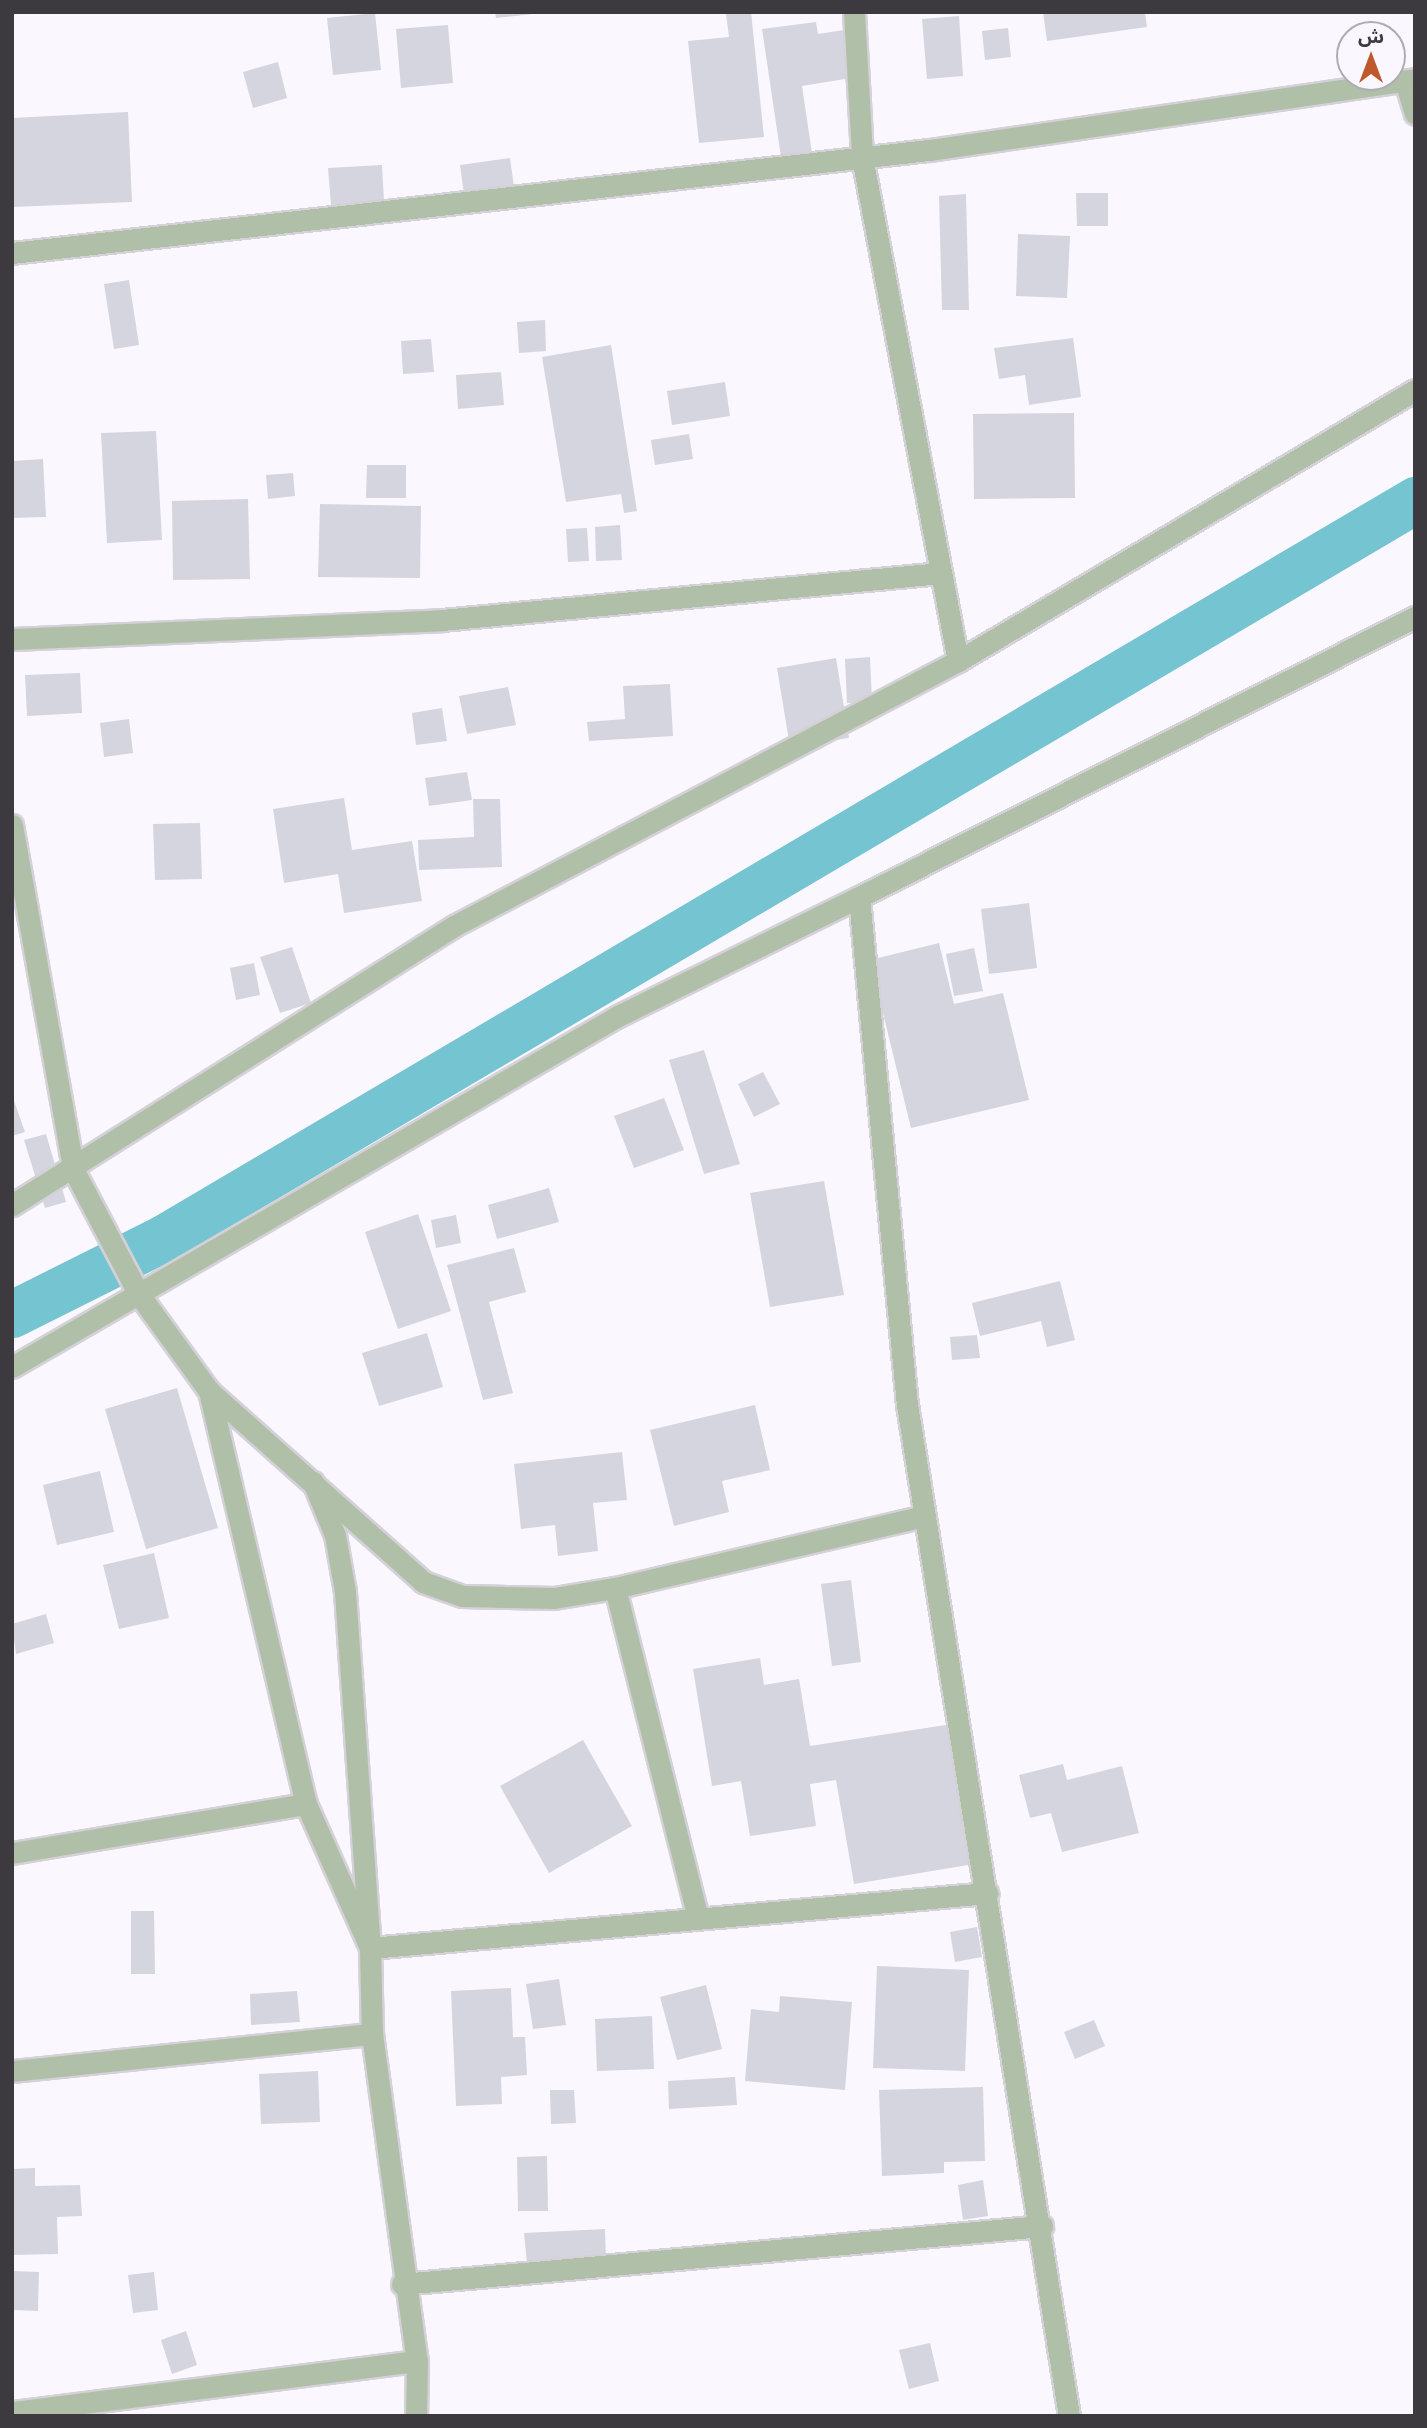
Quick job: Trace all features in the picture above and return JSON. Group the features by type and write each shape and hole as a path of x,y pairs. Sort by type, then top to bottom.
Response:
{"street":[{"path":"854,12 862,157 958,661"},
{"path":"12,253 862,157 1410,80 1415,113"},
{"path":"12,1205 73,1169 454,926 958,661 1415,390"},
{"path":"12,639 442,620 941,573"},
{"path":"12,1367 618,1016 1415,617"},
{"path":"12,825 73,1169 138,1293 209,1391 423,1582 462,1596 554,1598 615,1588 925,1516"},
{"path":"859,897 907,1405 1042,2226 1069,2416"},
{"path":"209,1391 306,1804 370,1948"},
{"path":"313,1482 335,1535 345,1592 370,1948 372,2034 402,2284 417,2361 416,2416"},
{"path":"615,1588 698,1919"},
{"path":"12,1853 306,1804"},
{"path":"370,1948 988,1893"},
{"path":"12,2071 372,2034"},
{"path":"402,2284 1042,2226"},
{"path":"12,2412 417,2361"}],"building":[{"path":"495,12 532,12 532,14 496,18"},
{"path":"751,12 764,137 699,143 688,41 729,37 726,14"},
{"path":"1043,12 1145,12 1147,27 1047,41"},
{"path":"375,13 381,70 333,75 327,18"},
{"path":"959,16 963,76 927,79 922,19"},
{"path":"816,22 818,34 844,30 851,78 802,86 812,153 781,157 762,29"},
{"path":"448,25 453,83 401,88 396,29"},
{"path":"1008,28 1011,57 985,60 982,31"},
{"path":"278,62 287,98 253,108 243,72"},
{"path":"128,112 132,202 13,207 12,118"},
{"path":"510,158 514,187 464,194 460,165"},
{"path":"382,165 384,202 331,205 328,168"},
{"path":"1076,193 1108,193 1108,226 1077,226"},
{"path":"966,194 969,310 942,310 939,196"},
{"path":"1018,234 1070,236 1067,298 1016,296"},
{"path":"129,280 139,345 114,349 104,284"},
{"path":"545,320 546,351 519,353 517,322"},
{"path":"1073,338 1081,397 1029,405 1025,375 999,379 994,348"},
{"path":"431,339 434,372 403,374 401,341"},
{"path":"611,345 637,511 624,513 621,494 566,502 542,357"},
{"path":"501,372 504,405 458,409 456,375"},
{"path":"725,382 730,416 672,425 667,391"},
{"path":"1074,413 1075,498 974,499 973,414"},
{"path":"156,431 162,540 107,543 101,433"},
{"path":"689,434 693,459 655,465 651,440"},
{"path":"43,459 46,517 13,518 12,461"},
{"path":"367,465 406,465 406,498 366,498"},
{"path":"293,473 295,496 268,499 266,475"},
{"path":"248,499 250,579 173,580 172,501"},
{"path":"320,504 421,506 420,578 318,577"},
{"path":"620,525 622,560 596,561 595,527"},
{"path":"587,528 589,561 568,562 566,529"},
{"path":"870,657 872,702 847,703 845,659"},
{"path":"836,658 849,738 790,747 777,668"},
{"path":"80,673 82,713 27,716 25,675"},
{"path":"670,684 673,736 589,741 587,722 625,719 623,686"},
{"path":"508,687 516,725 467,734 459,696"},
{"path":"442,708 447,741 416,745 412,713"},
{"path":"129,719 133,753 104,757 100,723"},
{"path":"467,772 472,800 429,806 425,778"},
{"path":"344,798 352,850 412,841 422,901 344,913 338,874 284,883 273,809"},
{"path":"473,799 500,799 502,867 419,870 418,840 474,837"},
{"path":"200,823 202,879 155,880 153,824"},
{"path":"1029,903 1037,968 989,974 981,909"},
{"path":"939,943 954,1004 1003,993 1029,1100 911,1128 870,960"},
{"path":"292,947 311,1003 280,1013 260,957"},
{"path":"974,948 983,991 954,996 946,954"},
{"path":"254,963 260,995 236,1000 230,968"},
{"path":"704,1050 740,1164 704,1174 669,1060"},
{"path":"763,1072 780,1104 754,1117 738,1084"},
{"path":"12,1095 25,1132 12,1136"},
{"path":"664,1098 684,1150 634,1168 614,1116"},
{"path":"46,1134 66,1202 45,1208 24,1140"},
{"path":"824,1181 844,1295 770,1307 750,1193"},
{"path":"549,1188 559,1222 497,1239 488,1205"},
{"path":"418,1214 451,1311 398,1329 365,1232"},
{"path":"456,1215 461,1243 436,1248 431,1220"},
{"path":"514,1248 526,1292 489,1302 513,1393 483,1400 447,1265"},
{"path":"1060,1281 1075,1340 1047,1347 1041,1321 980,1336 972,1303"},
{"path":"427,1333 443,1387 379,1406 362,1353"},
{"path":"977,1335 980,1358 952,1360 950,1337"},
{"path":"177,1388 218,1528 146,1549 105,1409"},
{"path":"755,1405 770,1470 722,1481 729,1512 674,1526 650,1430"},
{"path":"622,1452 627,1500 593,1503 598,1551 558,1556 555,1525 521,1529 514,1464"},
{"path":"100,1471 114,1532 57,1545 43,1485"},
{"path":"154,1553 169,1618 119,1629 103,1565"},
{"path":"851,1580 861,1662 832,1666 821,1584"},
{"path":"46,1614 54,1643 16,1654 12,1624"},
{"path":"760,1658 764,1685 799,1679 810,1746 952,1724 974,1864 854,1884 836,1780 810,1784 816,1826 750,1836 741,1781 712,1786 693,1669"},
{"path":"583,1740 632,1826 549,1873 500,1786"},
{"path":"1063,1764 1067,1780 1122,1766 1139,1833 1062,1852 1051,1813 1030,1818 1019,1775"},
{"path":"131,1911 154,1911 155,1974 131,1974"},
{"path":"977,1927 982,1957 955,1962 950,1932"},
{"path":"877,1966 969,1970 965,2071 873,2068"},
{"path":"559,1979 566,2025 533,2029 526,1984"},
{"path":"706,1985 722,2049 677,2060 660,1997"},
{"path":"511,1988 513,2037 525,2037 527,2075 501,2077 502,2104 456,2106 451,1991"},
{"path":"297,1991 300,2022 251,2025 250,1994"},
{"path":"780,1996 852,2002 845,2090 745,2081 751,2009 779,2012"},
{"path":"652,2016 654,2069 597,2071 595,2019"},
{"path":"1094,2020 1105,2046 1075,2059 1064,2032"},
{"path":"318,2071 320,2122 261,2124 259,2074"},
{"path":"735,2077 737,2105 669,2109 668,2081"},
{"path":"983,2087 985,2161 944,2162 944,2173 882,2176 879,2090"},
{"path":"550,2090 574,2090 576,2123 551,2124"},
{"path":"547,2156 548,2211 518,2211 517,2157"},
{"path":"35,2168 35,2186 80,2185 82,2216 57,2217 58,2254 12,2255 12,2169"},
{"path":"983,2180 988,2216 963,2220 958,2185"},
{"path":"605,2229 606,2260 527,2263 524,2233"},
{"path":"12,2271 39,2272 38,2311 12,2310"},
{"path":"154,2272 158,2310 133,2313 128,2275"},
{"path":"186,2331 197,2365 172,2374 161,2340"},
{"path":"930,2343 939,2381 909,2389 899,2350"}],"waterway":[{"path":"12,1314 162,1239 1415,500"}]}
